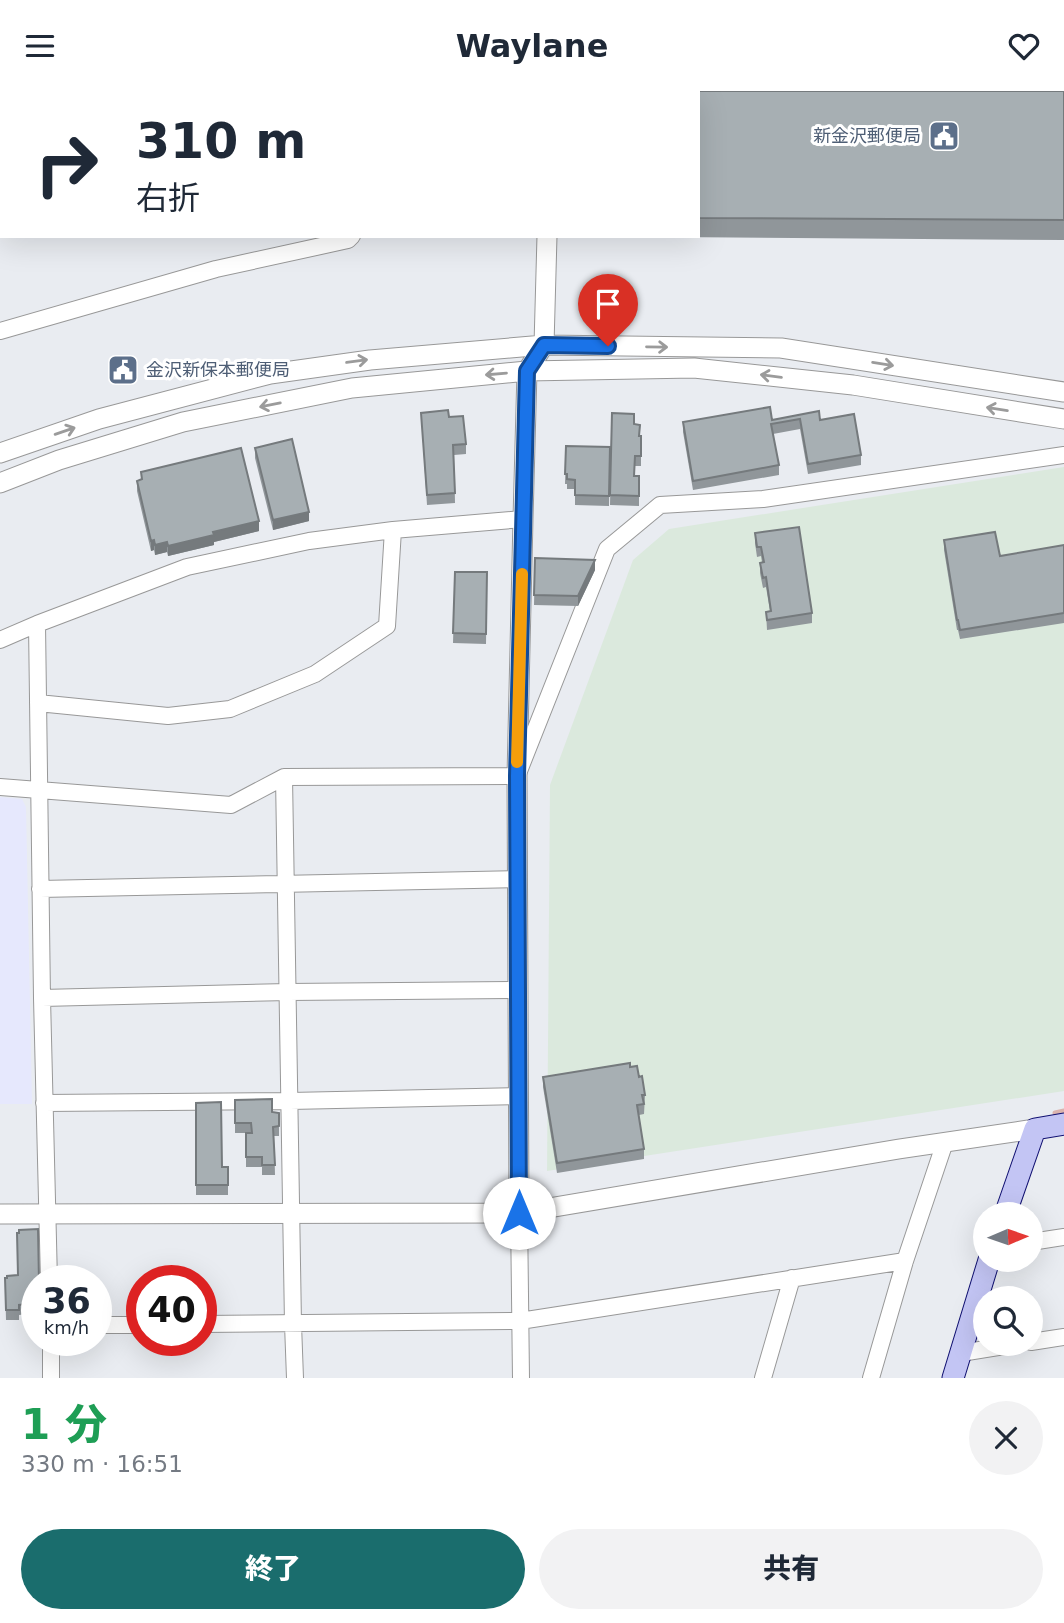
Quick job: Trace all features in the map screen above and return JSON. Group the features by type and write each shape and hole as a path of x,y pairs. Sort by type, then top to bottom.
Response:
{"main road":[{"path":"1010,1202 1035,1129 1064,1124"},
{"path":"953,1378 985,1272"}],"street":[{"path":"0,331 216,269 350,238"},
{"path":"521,1378 517,776 527,371 544,345 547,238"},
{"path":"0,452 99,419 270,373 370,359 544,345 781,348 1064,392"},
{"path":"0,483 59,460 183,422 352,388 527,371 694,368 853,385 1064,419"},
{"path":"517,776 607,549 660,505 763,499 1064,455"},
{"path":"0,641 37,624 187,568 309,541 393,530 523,519"},
{"path":"38,703 181,715 230,709 315,674 387,626 393,530"},
{"path":"37,624 41,998 50,1265"},
{"path":"0,787 231,805 284,777 517,776"},
{"path":"284,777 295,1378"},
{"path":"40,889 518,879"},
{"path":"41,998 518,990"},
{"path":"44,1103 519,1096"},
{"path":"0,1214 519,1213 1035,1129"},
{"path":"871,1378 905,1261 945,1142"},
{"path":"1043,1240 1064,1237"},
{"path":"217,1324 520,1321 905,1261"},
{"path":"763,1378 792,1278"},
{"path":"1043,1340 1064,1337"},
{"path":"961,1353 973,1351"},
{"path":"51,1356 51,1378"}],"shaded area":[{"path":"1064,467 1064,1091 547,1171 550,785 633,560 669,529"},
{"path":"0,797 22,799 26,807 32,1104 0,1104"}],"building":[{"path":"700,91 1064,91 1064,220 700,218"},
{"path":"770,407 772,420 819,411 820,420 854,414 861,455 808,464 800,419 771,424 779,465 693,481 683,422"},
{"path":"448,410 449,417 463,416 466,444 453,445 455,493 427,495 421,413"},
{"path":"612,413 634,414 634,424 640,425 641,456 635,456 634,476 639,476 639,496 610,495"},
{"path":"292,439 309,512 273,520 255,448"},
{"path":"566,446 610,447 609,496 575,495 575,480 567,479 565,474"},
{"path":"241,448 259,521 168,546 167,542 155,545 154,540 151,541 137,481 142,479 141,472"},
{"path":"799,527 812,613 767,620 766,612 771,611 766,577 763,578 760,563 764,562 761,547 757,547 755,533"},
{"path":"995,532 1000,556 1064,545 1064,613 960,630 944,540"},
{"path":"535,558 595,560 578,596 534,595"},
{"path":"455,572 487,572 486,634 453,633"},
{"path":"630,1063 630,1067 637,1066 639,1077 642,1076 644,1104 637,1105 644,1149 557,1163 543,1077"},
{"path":"272,1099 272,1112 279,1113 279,1126 273,1127 275,1165 262,1165 262,1157 246,1157 246,1133 252,1133 251,1123 235,1123 235,1100"},
{"path":"221,1102 222,1167 228,1167 228,1185 196,1185 196,1103"},
{"path":"38,1229 39,1265 21,1265 21,1305 19,1310 6,1310 5,1278 18,1275 19,1230"}],"waterway":[{"path":"1055,1113 1064,1111"}],"slow traffic":[{"path":"517,762 522,574"}],"place":[{"name":"新金沢郵便局","path":"944,136"},
{"name":"金沢新保本郵便局","path":"123,370"}],"route":[{"path":"519,1213 517,776 527,371 544,345 608,346"}]}
